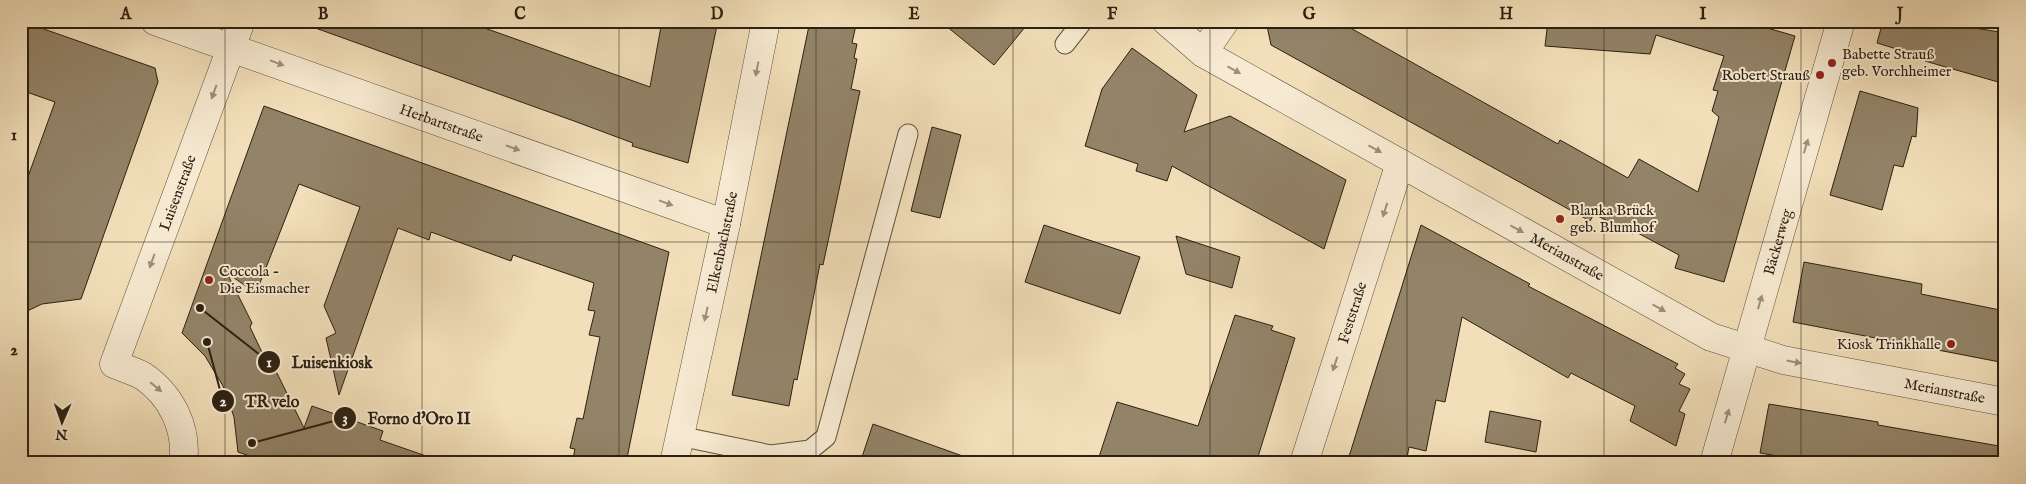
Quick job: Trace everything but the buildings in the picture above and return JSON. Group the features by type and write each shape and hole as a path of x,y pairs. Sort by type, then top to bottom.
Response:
{"street":[{"name":"Herbartstraße","path":"155,21 726,224"},
{"name":"Luisenstraße","path":"183,463 185,449 179,420 164,394 142,375 114,364 241,21"},
{"name":"Elkenbachstraße","path":"674,463 726,224 766,21"},
{"name":"Merianstraße","path":"1166,21 1203,53 1711,337 1783,360 2005,402"},
{"path":"1203,53 1225,21"},
{"name":"Bäckerweg","path":"1714,463 1842,21"},
{"name":"Feststraße","path":"1304,463 1400,163"}],"lane":[{"path":"1065,44 1083,21"},
{"path":"679,436 771,455 810,450 826,437 908,134"}],"place":[{"name":"Babette Strauß geb. Vorchheimer","path":"1832,63"},
{"name":"Robert Strauß","path":"1820,75"},
{"name":"Blanka Brück geb. Blumhof","path":"1560,219"},
{"name":"Coccola - Die Eismacher","path":"209,280"},
{"name":"Luisenkiosk","path":"200,308"},
{"name":"TR velo","path":"207,342"},
{"name":"Kiosk Trinkhalle","path":"1951,344"},
{"name":"Forno d'Oro II","path":"252,443"}]}
